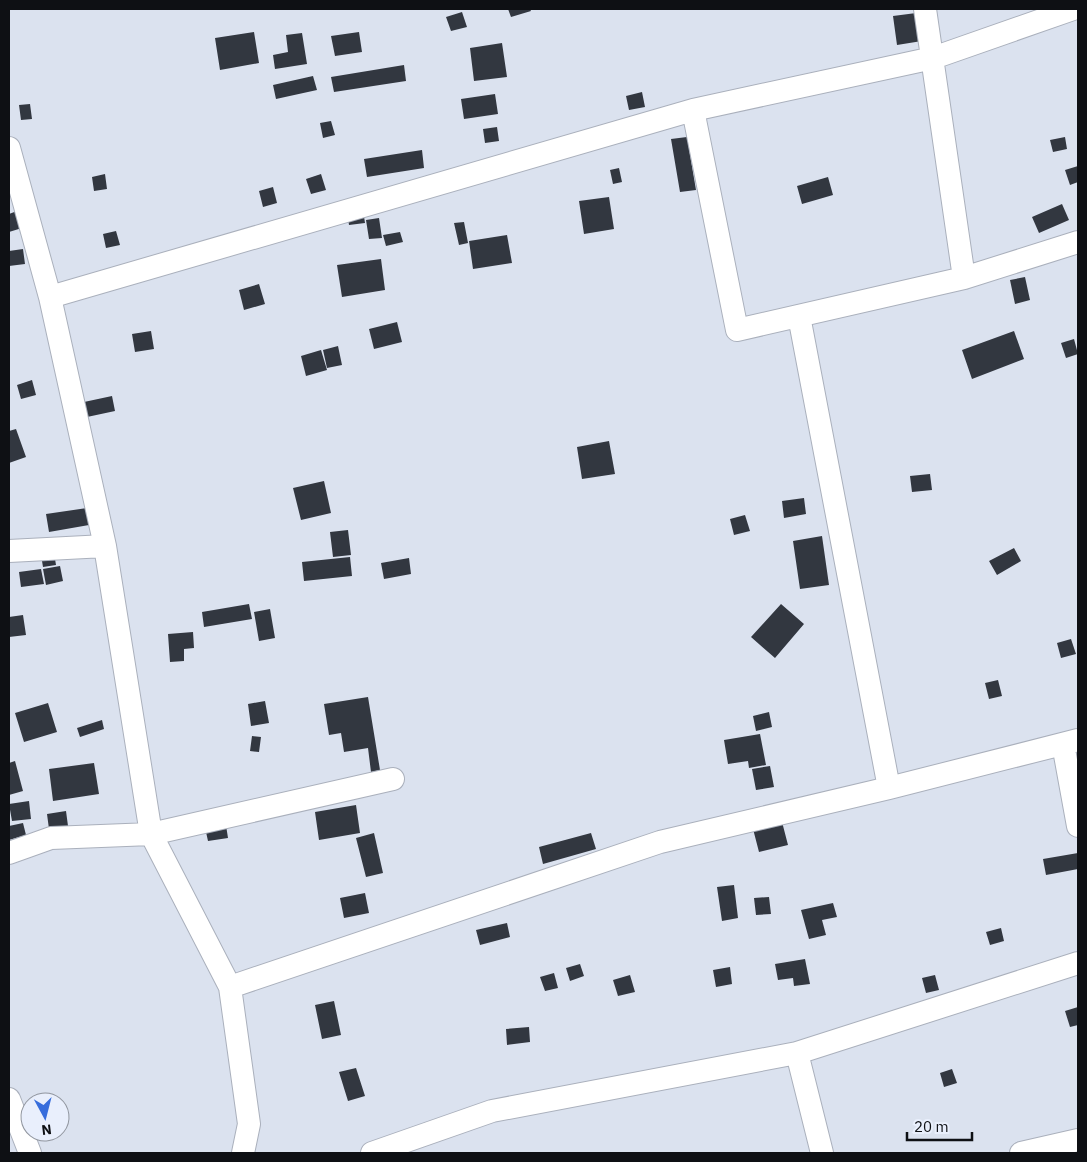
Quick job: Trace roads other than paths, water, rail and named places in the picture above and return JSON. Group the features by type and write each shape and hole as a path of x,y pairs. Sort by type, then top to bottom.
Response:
{"street":[{"path":"925,9 964,278"},
{"path":"50,297 693,110 933,58 1073,9"},
{"path":"693,110 737,330 964,278 1078,242"},
{"path":"9,148 50,297 105,546 151,834 230,987 249,1124 243,1153"},
{"path":"798,316 889,788"},
{"path":"9,551 105,546"},
{"path":"230,987 660,842 889,788 1071,742 1078,826"},
{"path":"9,853 51,838 151,834 393,779"},
{"path":"372,1153 492,1111 797,1053 1078,963"},
{"path":"797,1053 822,1153"},
{"path":"9,1099 30,1153"},
{"path":"1021,1153 1078,1140"}]}
